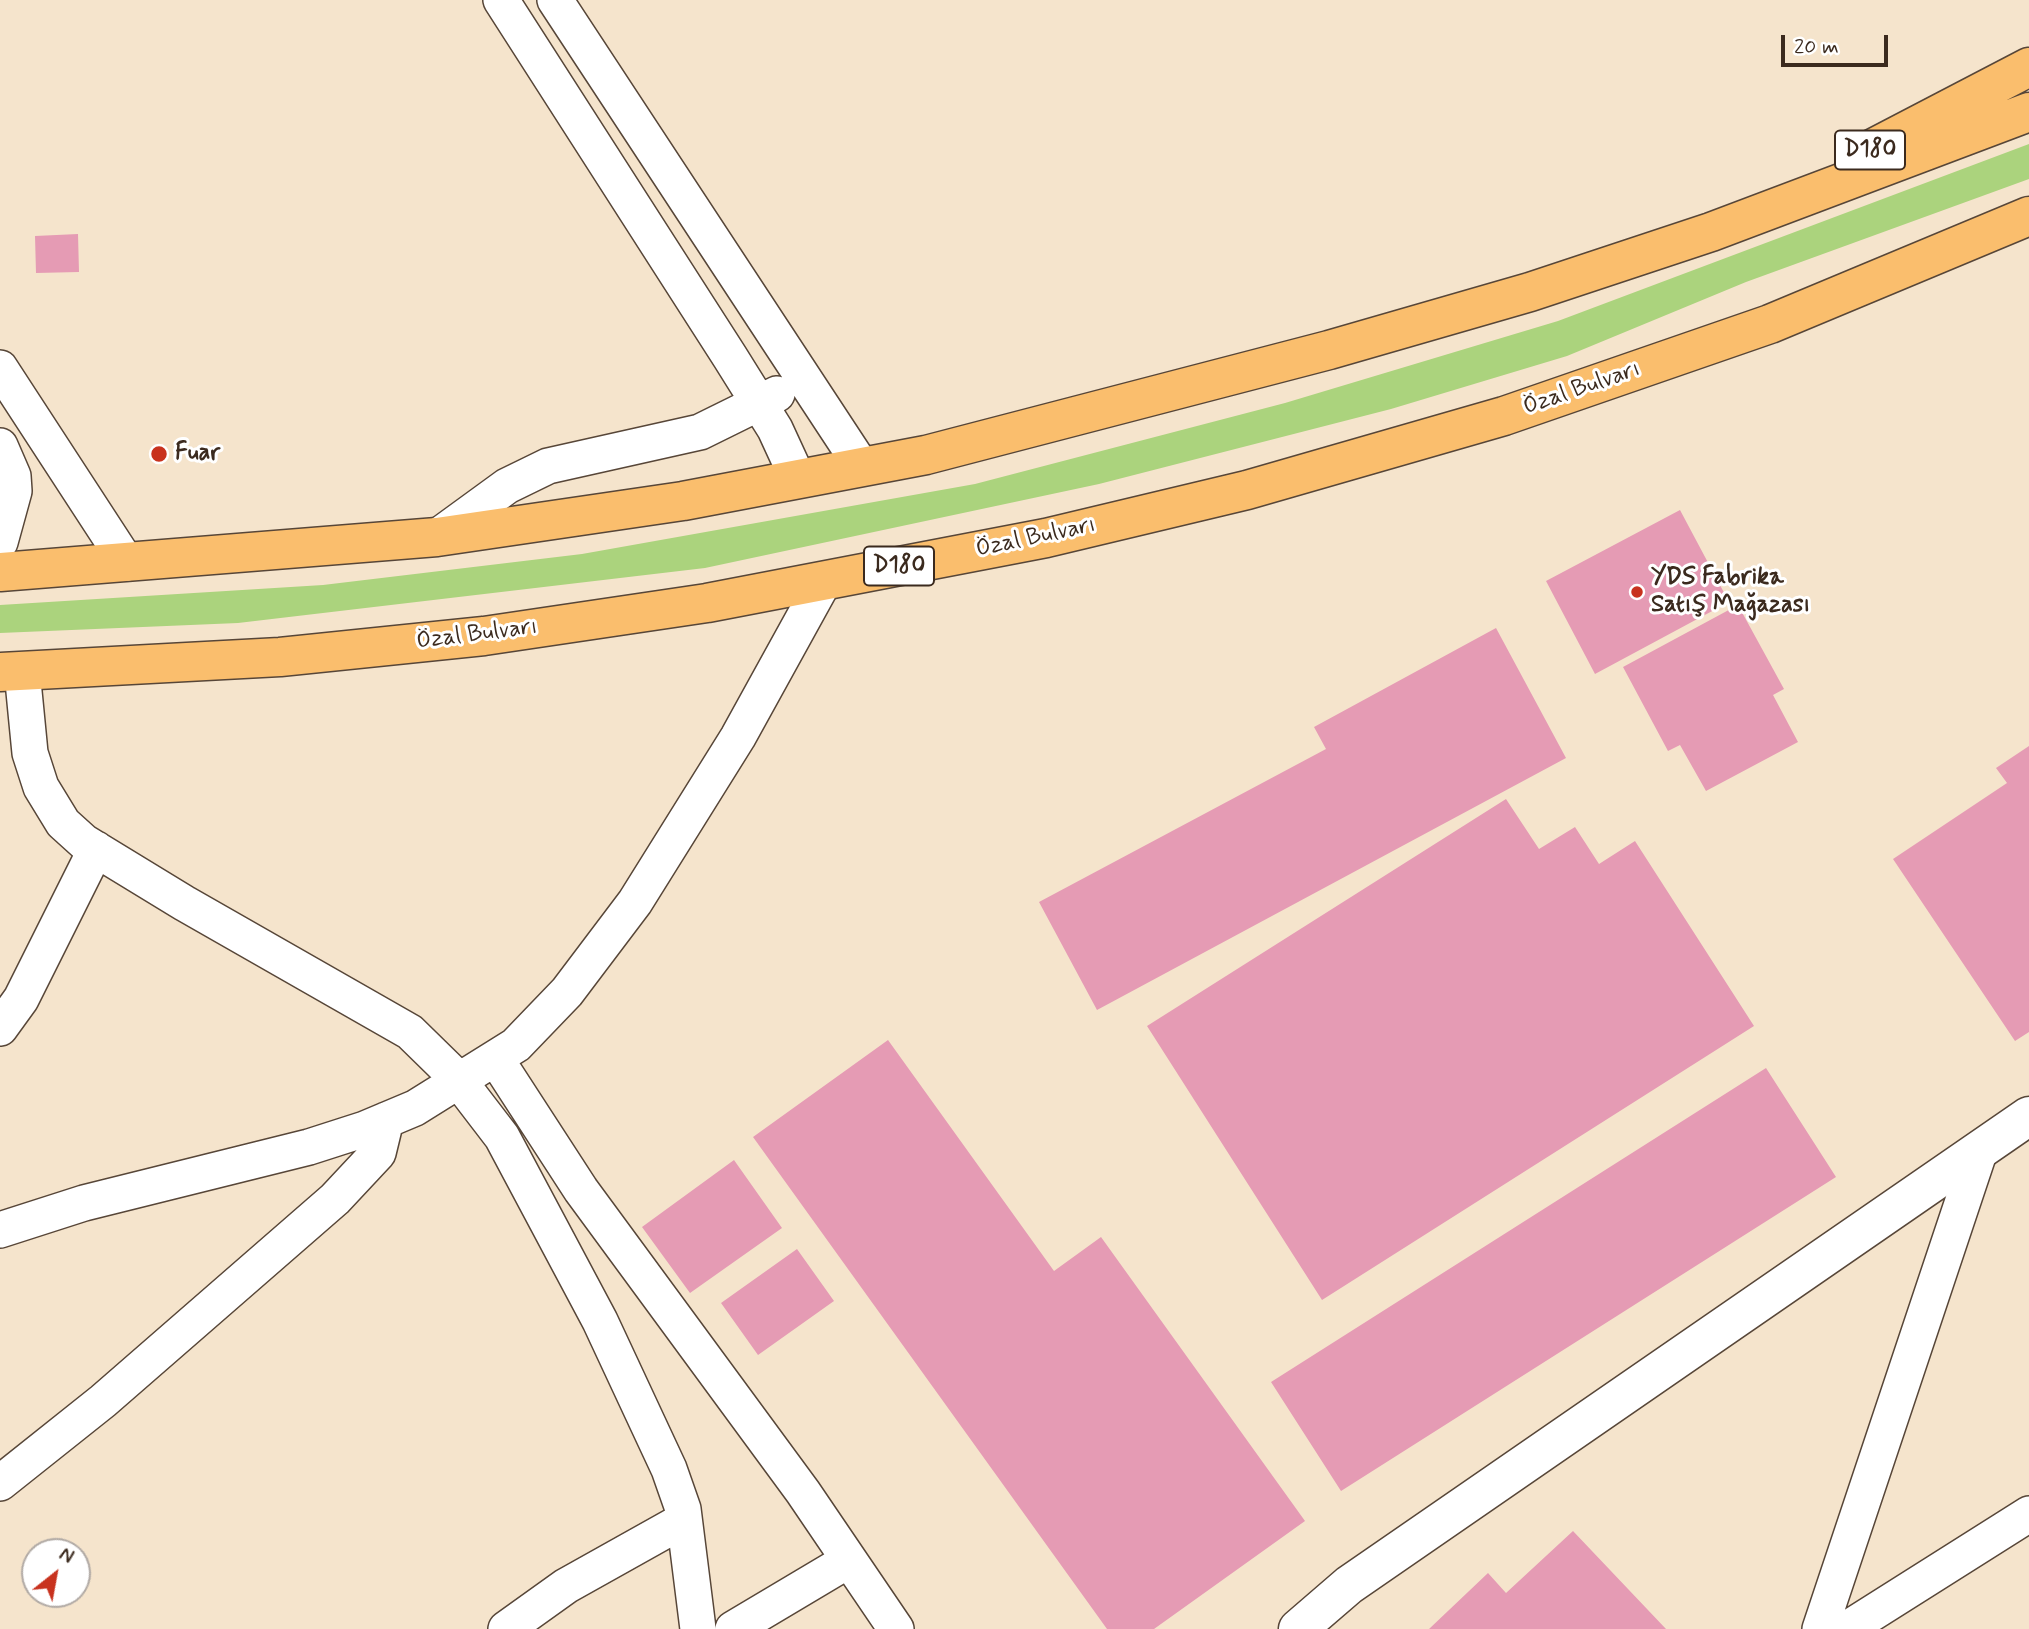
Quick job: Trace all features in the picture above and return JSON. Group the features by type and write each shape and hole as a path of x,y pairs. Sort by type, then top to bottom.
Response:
{"highway":[{"name":"D180","path":"1712,232 2029,67"},
{"name":"D180","path":"0,572 437,537 682,501 926,455 1329,350 1530,292 1712,232 2029,112"},
{"name":"Özal Bulvarı","path":"11,671 280,657 484,636 707,603 1046,538 1247,490 1504,416 1770,324 2029,216"},
{"name":"D180","path":"1770,324 2029,240"}],"street":[{"path":"501,0 757,402 798,479"},
{"path":"555,0 862,467"},
{"path":"0,368 127,563"},
{"path":"437,537 507,486 548,466 700,432 757,402 807,383"},
{"path":"0,446 13,476 14,491 0,542"},
{"path":"0,1230 84,1203 309,1147 386,1120 415,1108 516,1045 567,992 635,902 738,737 824,581"},
{"path":"11,671 30,753 41,787 63,823 96,849 184,903 388,1017 427,1046 460,1082 502,1137 600,1321 669,1469 684,1520 698,1629"},
{"path":"0,1028 20,999 96,849"},
{"path":"496,1059 606,1224 803,1492 896,1629"},
{"path":"1298,1629 1349,1585 2029,1116"},
{"path":"0,1483 103,1401 335,1199 378,1153 386,1120"},
{"path":"1820,1629 1980,1150"},
{"path":"1847,1629 2029,1514"},
{"path":"506,1629 566,1586 684,1520"},
{"path":"733,1629 849,1560"}],"green space":[{"path":"2029,144 2029,179 1746,282 1567,356 1391,409 1099,484 705,568 238,623 0,633 0,605 323,585 582,554 975,484 1285,403 1558,321"}],"building":[{"path":"78,234 79,272 36,273 35,236"},
{"name":"YDS Fabrika Satış Mağazası","path":"1680,510 1729,602 1595,674 1546,581"},
{"path":"1738,605 1784,689 1773,695 1798,742 1706,791 1680,745 1668,751 1623,667"},
{"path":"1496,628 1566,758 1097,1010 1039,902 1326,749 1314,727"},
{"path":"2029,746 2029,1032 2015,1041 1893,859 2007,783 1996,768"},
{"path":"1506,799 1539,849 1575,827 1599,864 1635,841 1754,1026 1322,1300 1147,1026"},
{"path":"888,1040 1054,1271 1101,1237 1305,1521 1154,1629 1107,1629 753,1137"},
{"path":"1766,1068 1836,1177 1341,1491 1271,1382"},
{"path":"734,1160 782,1228 690,1293 642,1227"},
{"path":"797,1249 834,1301 758,1355 721,1303"},
{"path":"1573,1531 1666,1629 1429,1629 1488,1573 1506,1593"}],"place":[{"name":"Fuar","path":"159,454"},
{"name":"YDS Fabrika Satış Mağazası","path":"1637,592"}]}
